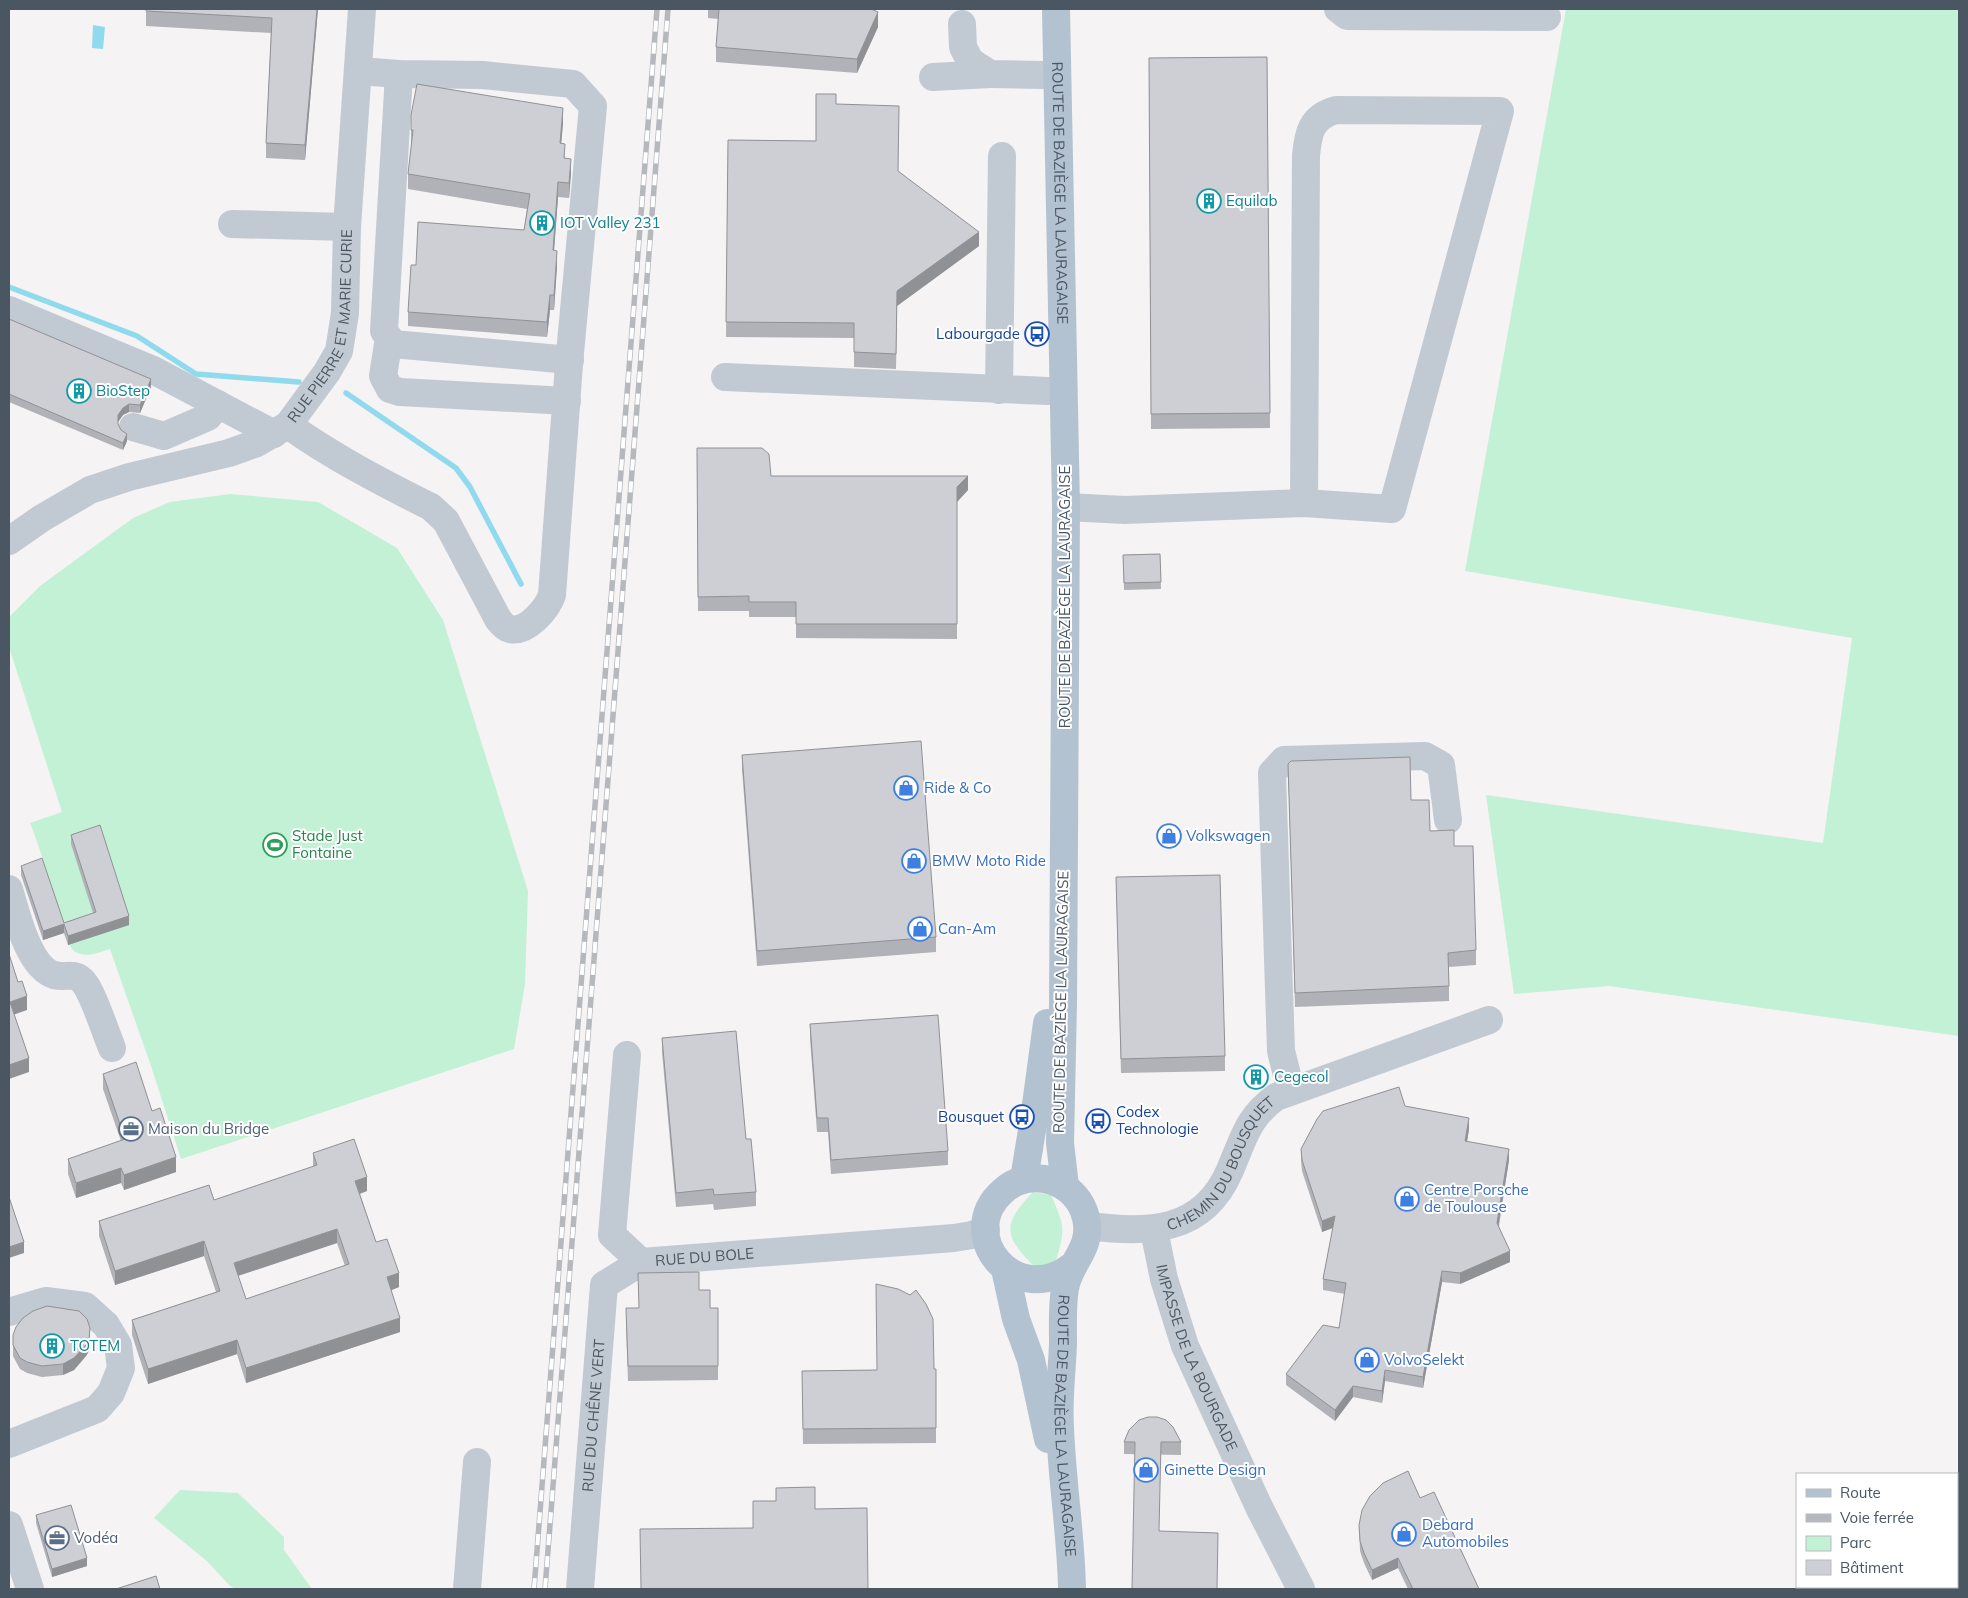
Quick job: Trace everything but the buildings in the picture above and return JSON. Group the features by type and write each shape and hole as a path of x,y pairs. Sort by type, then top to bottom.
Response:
{"main road":[{"name":"ROUTE DE BAZIÈGE LA LAURAGAISE","path":"1024,1179 1048,1013 1050,508 1040,9"},
{"name":"ROUTE DE BAZIÈGE LA LAURAGAISE","path":"1056,9 1066,507 1063,1004 1060,1143 1065,1186"},
{"path":"1040,1178 1065,1186 1082,1206 1088,1226 1084,1247 1072,1266 1063,1273 1039,1280 1027,1279 1005,1269 991,1251 986,1230 990,1208 996,1198 1013,1183 1024,1179 1040,1178"},
{"name":"ROUTE DE BAZIÈGE LA LAURAGAISE","path":"1072,1266 1065,1287 1060,1425 1068,1512 1072,1589"},
{"name":"ROUTE DE BAZIÈGE LA LAURAGAISE","path":"1005,1269 1016,1319 1032,1360 1047,1428 1058,1589"}],"street":[{"name":"RUE PIERRE ET MARIE CURIE","path":"9,541 42,518 90,490 129,477 229,453 257,443 289,421 327,372 339,350 345,313 347,227 362,9"},
{"path":"1338,9 1347,16 1478,13 1547,18"},
{"path":"962,24 963,47 970,61 990,74"},
{"path":"9,310 154,370 218,404 289,421 318,446 350,466 431,507 440,514 446,521 498,619 509,629 517,629 533,621 543,613 552,596 570,360 593,106 573,84 482,74 399,74 359,71"},
{"path":"399,74 384,331 393,344 570,360"},
{"path":"933,77 990,74 1042,75"},
{"path":"1066,507 1124,510 1304,503 1392,509 1500,111 1336,110 1326,112 1316,120 1308,136 1306,166 1304,503"},
{"path":"1000,390 1002,156"},
{"path":"232,224 347,227"},
{"path":"389,338 383,376 390,389 400,392 567,401"},
{"path":"725,377 1048,391"},
{"path":"133,427 164,436 208,417 218,404"},
{"path":"1291,1091 1281,1051 1272,773 1284,760 1425,756 1441,765 1448,820"},
{"path":"9,889 25,939 35,959 44,969 54,975 71,974 80,979 87,987 112,1048"},
{"name":"CHEMIN DU BOUSQUET","path":"1088,1226 1121,1230 1154,1230 1173,1226 1203,1207 1216,1194 1229,1172 1251,1122 1262,1107 1276,1097 1489,1020"},
{"name":"RUE DU BOLE","path":"627,1055 612,1235 641,1262 954,1238 986,1230"},
{"name":"IMPASSE DE LA BOURGADE","path":"1154,1230 1164,1279 1185,1346 1259,1507 1300,1589"},
{"name":"RUE DU CHÊNE VERT","path":"580,1589 604,1284 641,1262"},
{"path":"9,1312 46,1300 85,1306 106,1325 118,1346 121,1368 111,1393 97,1409 9,1444"},
{"path":"467,1589 478,1462"},
{"path":"10,1534 21,1579"}],"green space":[{"path":"1566,9 1959,9 1959,1036 1609,986 1514,994 1486,795 1823,843 1852,638 1465,571"},
{"name":"Stade Just Fontaine","path":"230,494 318,502 397,548 443,620 528,891 525,984 514,1049 181,1159 110,949 86,955 77,953 68,943 60,921 30,823 62,812 9,647 9,617 40,586 133,518 170,502"},
{"path":"1033,1192 1051,1195 1062,1229 1061,1243 1055,1264 1036,1268 1018,1248 1010,1231 1015,1213"},
{"path":"180,1490 238,1493 284,1537 284,1550 312,1589 235,1589 229,1585 207,1561 154,1518"}],"water":[{"path":"93,25 105,27 103,49 92,48"}],"waterway":[{"path":"9,287 137,336 196,374 299,382"},
{"path":"346,393 456,468 470,487 521,584"}],"railway":[{"path":"534,1589 657,9"},
{"path":"545,1589 668,9"}],"place":[{"name":"Equilab","path":"1209,201"},
{"name":"IOT Valley 231","path":"542,223"},
{"name":"Labourgade","path":"1037,334"},
{"name":"BioStep","path":"79,391"},
{"name":"Ride & Co","path":"906,788"},
{"name":"Volkswagen","path":"1169,836"},
{"name":"Stade Just Fontaine","path":"275,845"},
{"name":"BMW Moto Ride","path":"914,861"},
{"name":"Can-Am","path":"920,929"},
{"name":"Cegecol","path":"1256,1077"},
{"name":"Bousquet","path":"1022,1117"},
{"name":"Codex Technologie","path":"1098,1121"},
{"name":"Maison du Bridge","path":"131,1129"},
{"name":"Centre Porsche de Toulouse","path":"1407,1199"},
{"name":"TOTEM","path":"52,1346"},
{"name":"VolvoSelekt","path":"1367,1360"},
{"name":"Ginette Design","path":"1146,1470"},
{"name":"Debard Automobiles","path":"1404,1534"},
{"name":"Vodéa","path":"57,1538"}]}
